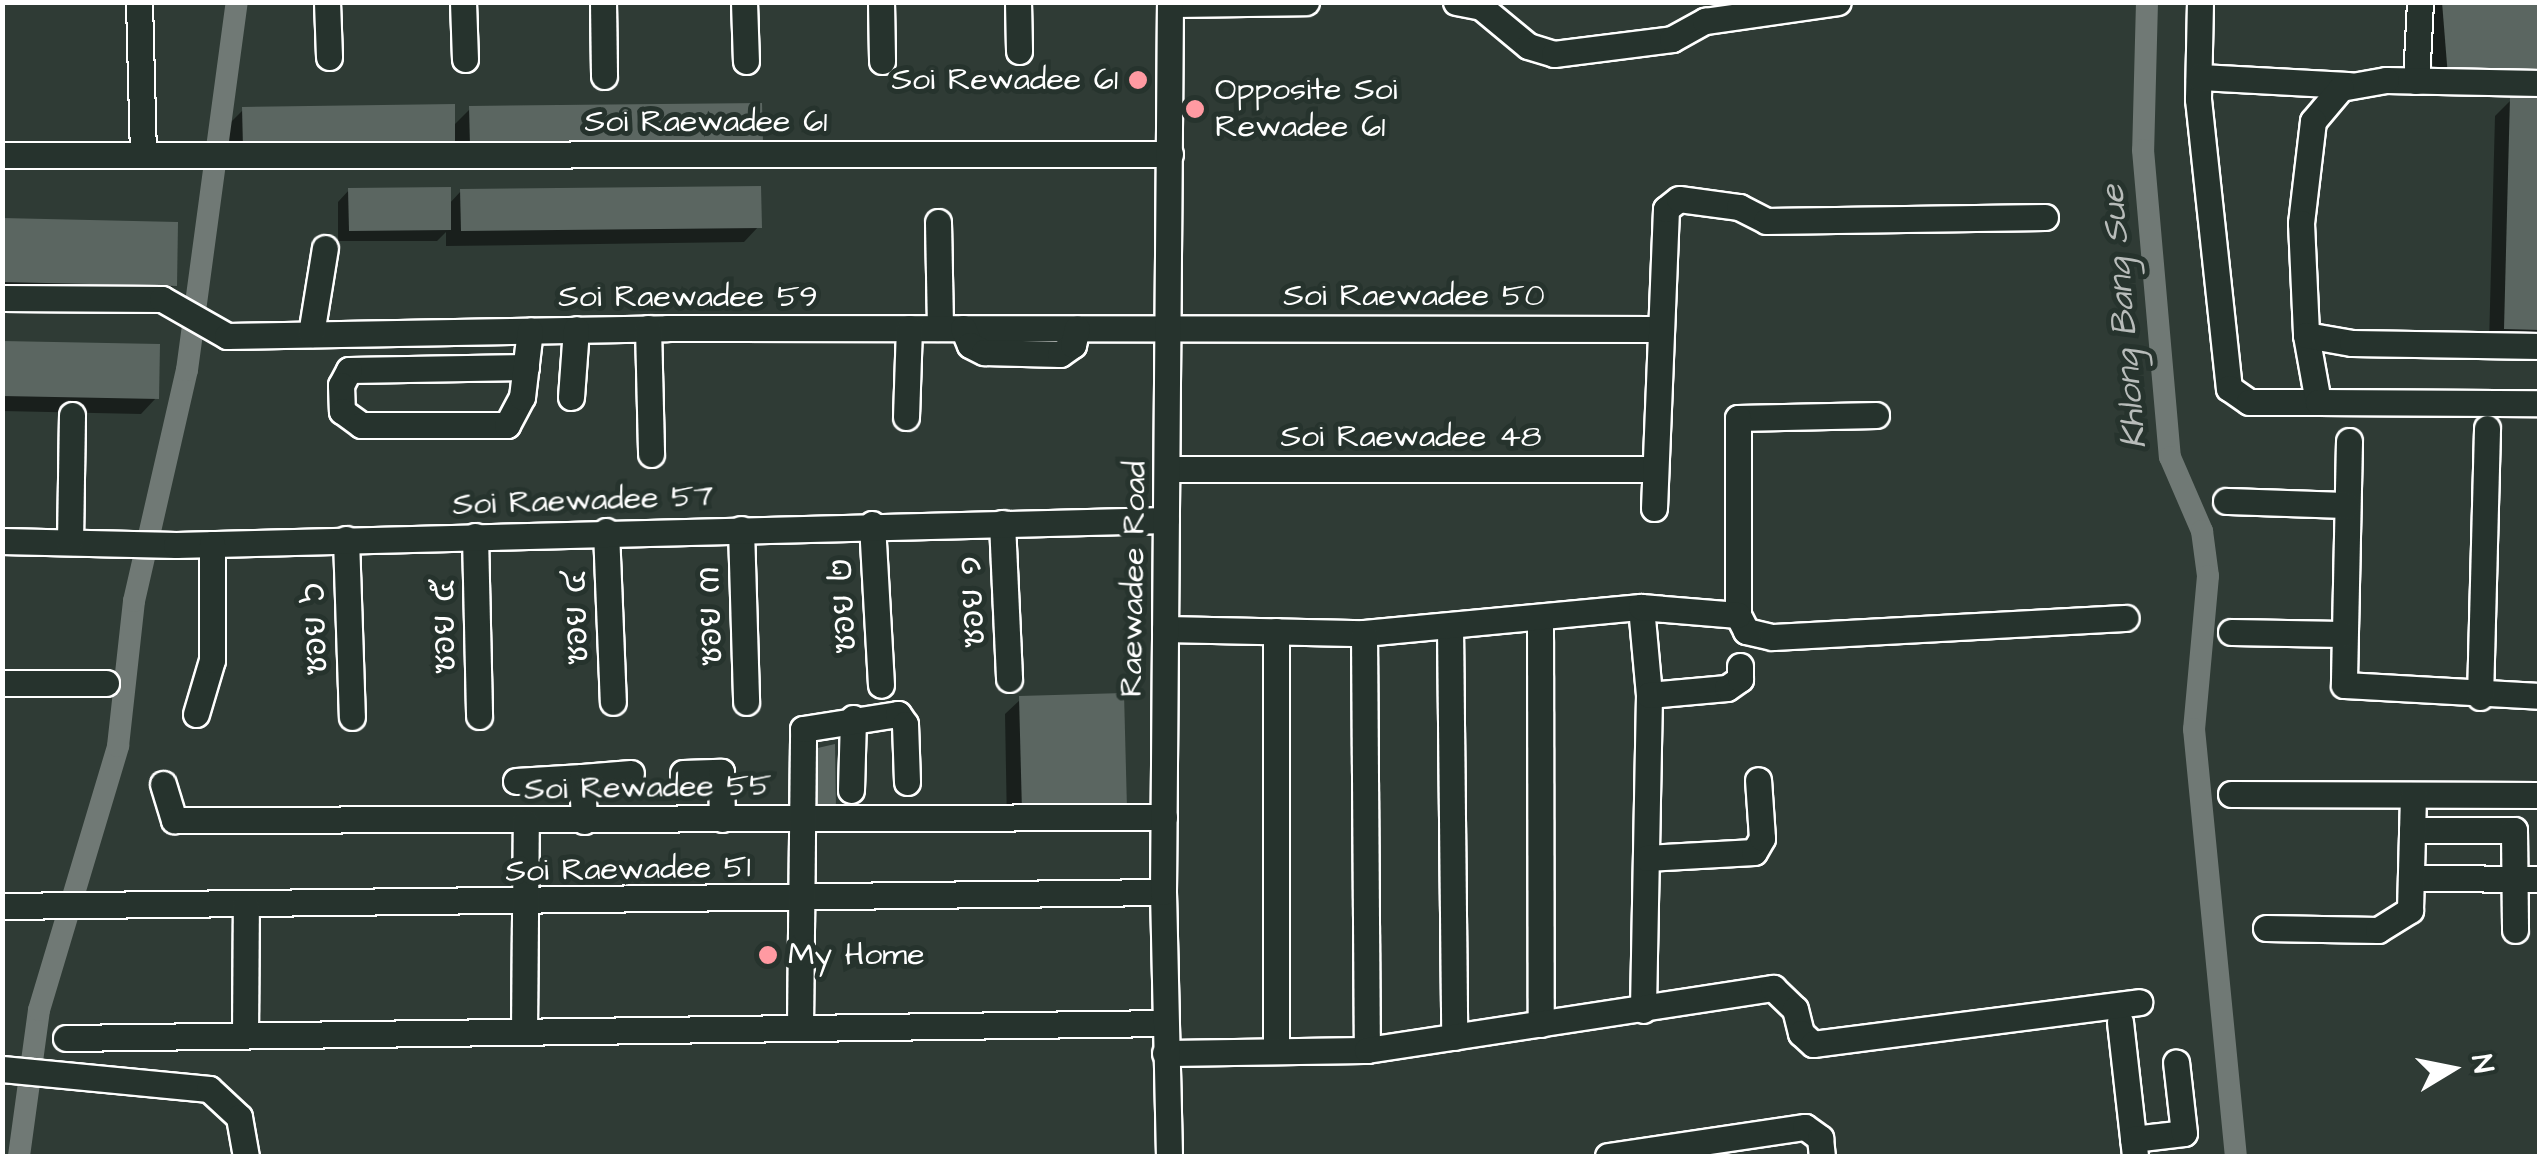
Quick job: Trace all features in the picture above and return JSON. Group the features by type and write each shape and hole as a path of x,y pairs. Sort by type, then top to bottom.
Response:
{"street":[{"path":"2,155 143,155 139,2"},
{"path":"327,2 329,58"},
{"path":"463,2 465,59"},
{"path":"603,2 604,76"},
{"path":"744,2 746,61"},
{"path":"882,2 882,61"},
{"path":"1018,2 1019,51"},
{"path":"1170,3 1306,2"},
{"path":"1456,2 1481,8 1528,46 1554,54 1672,39 1705,21 1838,2"},
{"path":"2200,2 2200,78 2229,388 2249,402 2540,402"},
{"path":"2416,81 2420,2"},
{"name":"Raewadee Road","path":"1169,1156 1163,892 1170,3"},
{"path":"2200,78 2353,86 2416,81 2540,83"},
{"path":"2318,402 2306,335 2302,224 2312,121 2324,101 2353,86"},
{"name":"Soi Raewadee 61","path":"143,155 1170,154"},
{"path":"1654,508 1661,223 1679,200 1739,206 1766,221 2045,217"},
{"path":"938,222 951,328"},
{"path":"311,334 325,248"},
{"name":"Soi Raewadee 59","path":"2,298 162,299 200,324 311,334 648,328 1168,328"},
{"path":"648,328 651,454"},
{"path":"906,416 909,328"},
{"name":"Soi Raewadee 50","path":"1168,328 1660,329"},
{"path":"526,367 349,370 341,385 342,411 361,425 506,424 517,416 526,367 530,330"},
{"path":"571,398 576,330"},
{"path":"2306,335 2352,343 2540,346"},
{"path":"70,542 72,415"},
{"path":"1876,415 1738,418 1738,615 1746,631 1772,637 2125,618"},
{"path":"2480,697 2487,428"},
{"path":"2349,441 2342,678 2350,690 2540,696"},
{"name":"Soi Raewadee 48","path":"1168,470 1654,470"},
{"path":"2226,501 2347,505"},
{"name":"Soi Raewadee 57","path":"2,541 176,545 872,524 1166,520"},
{"name":"ซอย ๑","path":"1002,523 1010,679"},
{"name":"ซอย ๒","path":"872,524 881,684"},
{"name":"ซอย ๓","path":"742,529 746,702"},
{"name":"ซอย ๔","path":"606,531 613,702"},
{"name":"ซอย ๕","path":"476,536 478,716"},
{"name":"ซอย ๖","path":"346,539 352,717"},
{"path":"196,714 212,660 212,544"},
{"path":"1165,629 1364,632 1540,620 1641,607 1738,615"},
{"path":"1641,607 1648,695 1643,1010"},
{"path":"1540,620 1541,1024"},
{"path":"1450,626 1454,1037"},
{"path":"1276,631 1276,1050"},
{"path":"1364,632 1367,1050"},
{"path":"2231,632 2342,634"},
{"path":"1648,695 1727,688 1736,685 1740,666"},
{"path":"2,683 106,682"},
{"path":"800,1027 803,729 852,718 902,717 907,782"},
{"path":"851,790 852,718"},
{"path":"684,773 721,772 722,819"},
{"path":"516,782 631,773"},
{"path":"582,777 584,821"},
{"path":"1646,858 1754,852 1762,838 1758,780"},
{"name":"Soi Rewadee 55","path":"162,784 174,820 526,822 1164,817"},
{"path":"2231,794 2540,795"},
{"path":"2266,928 2378,930 2410,910 2412,795"},
{"path":"524,1032 526,822"},
{"path":"2412,830 2514,830 2527,879 2515,930"},
{"path":"2411,878 2527,879"},
{"name":"Soi Raewadee 51","path":"2,906 523,904 1163,892"},
{"path":"246,906 246,1035"},
{"path":"1164,1053 1367,1050 1773,988 1795,1009 1801,1033 1813,1044 2139,1002"},
{"path":"2120,1022 2134,1148 2184,1132 2176,1062"},
{"path":"66,1038 1164,1023"},
{"path":"10,1070 209,1089 239,1117 246,1156"},
{"path":"1608,1156 1805,1127 1820,1138 1822,1156"}],"building":[{"path":"2442,2 2540,2 2540,75 2448,77"},
{"path":"2510,97 2540,98 2540,330 2504,329"},
{"path":"762,103 763,143 470,146 469,106"},
{"path":"455,104 455,145 243,148 242,107"},
{"path":"761,186 762,228 461,231 460,189"},
{"path":"451,187 451,230 349,231 348,188"},
{"path":"2,218 178,222 177,286 2,282"},
{"path":"2,341 160,344 159,399 2,396"},
{"path":"1124,693 1127,809 1022,812 1019,696"},
{"path":"835,744 836,811 804,814 809,750"}],"waterway":[{"path":"19,1156 39,1010 118,746 134,601 187,370 237,2"},
{"name":"Khlong Bang Sue","path":"2147,2 2143,150 2170,457 2202,531 2208,576 2194,729 2236,1156"}],"place":[{"name":"Soi Rewadee 61","path":"1138,80"},
{"name":"Opposite Soi Rewadee 61","path":"1195,109"},
{"name":"My Home","path":"768,955"}]}
